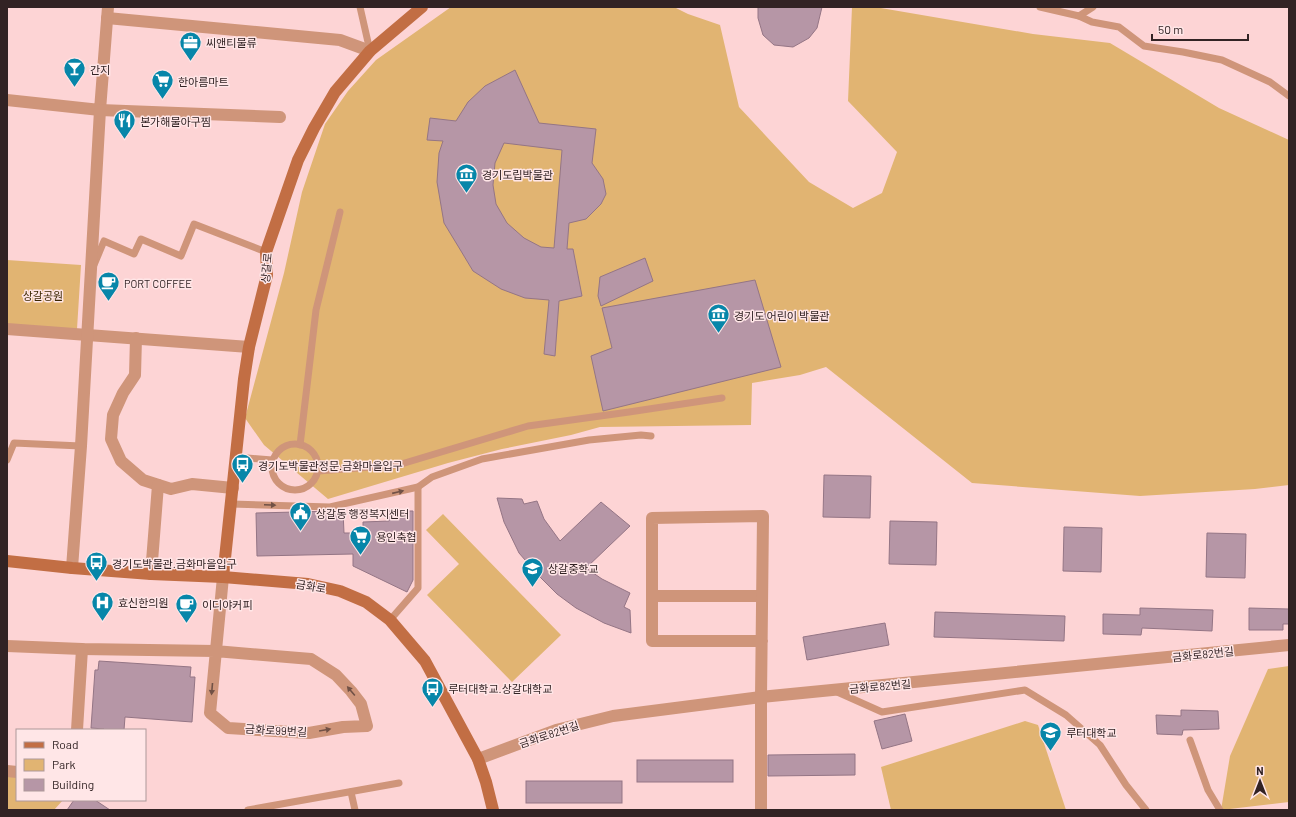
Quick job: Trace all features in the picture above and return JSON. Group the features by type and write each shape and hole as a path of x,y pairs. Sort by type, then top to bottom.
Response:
{"street":[{"name":"상갈로","path":"223,577 248,347 267,275 266,252 298,160 314,128 335,92 370,51 422,7"},
{"path":"72,568 82,446 100,110 108,13 340,40 370,51"},
{"path":"7,100 100,110 280,117"},
{"path":"7,330 248,347"},
{"path":"136,338 136,376 123,393 113,415 111,439 121,461 143,480 171,489 192,484 233,488"},
{"path":"151,574 158,485"},
{"path":"761,810 763,516 652,518 652,641 762,641"},
{"name":"금화로","path":"7,561 72,568 151,574 223,577 308,584 340,591 366,602 390,620 425,661 478,759 493,810"},
{"name":"금화로99번길","path":"215,651 310,659 336,675 351,691 361,704 367,726 343,727 310,732 274,732 228,728 210,713 215,651 223,577"},
{"path":"652,596 762,596"},
{"name":"금화로82번길","path":"478,759 556,730 613,716 761,697 1289,645"},
{"path":"7,646 82,650 215,651"},
{"path":"77,729 82,650"}],"lane":[{"path":"360,7 370,51"},
{"path":"1040,7 1079,16 1092,22 1120,27 1144,46 1222,60 1270,82 1289,96"},
{"path":"1079,16 1093,7"},
{"path":"300,445 316,310 340,212"},
{"path":"91,272 104,241 134,254 141,239 181,256 194,224 266,252"},
{"path":"318,471 398,465 528,426 722,398"},
{"path":"231,504 330,507 418,487 432,477 482,459 589,440 641,435 651,436"},
{"path":"7,460 14,443 82,446"},
{"path":"289,445 300,445 311,450 315,456 318,463 316,478 305,489 298,491 283,488 273,476 272,460 276,453 282,448 289,445"},
{"path":"236,457 272,460"},
{"path":"390,620 418,588 418,487"},
{"path":"833,690 882,712 1025,690 1066,715 1100,745 1126,785 1146,810"},
{"path":"1190,740 1208,790 1220,810"},
{"path":"248,810 399,783"},
{"path":"351,792 355,810"}],"green space":[{"path":"451,7 674,7 688,14 720,25 739,107 809,182 853,208 882,193 897,152 848,101 852,7 875,7 1033,34 1110,43 1219,108 1289,140 1289,485 1255,489 1140,496 972,483 826,367 800,375 752,383 751,425 600,427 448,463 328,499 264,445 245,418 284,273 302,192 325,124 348,91 376,60"},
{"name":"상갈공원","path":"7,260 81,265 77,329 7,325"},
{"path":"443,514 561,635 512,682 427,595 459,564 426,530"},
{"path":"1289,666 1289,802 1221,810 1230,756 1268,669"},
{"path":"1025,721 1038,725 1066,810 891,810 881,767"},
{"path":"7,776 16,777 16,801 62,801 54,810 7,810"}],"building":[{"path":"758,7 822,7 817,28 809,38 793,47 774,45 763,35 758,18"},
{"name":"경기도립박물관","path":"515,70 539,123 596,129 592,163 603,179 606,194 601,204 586,219 569,223 567,249 573,249 582,296 559,301 555,356 544,354 549,300 525,298 501,289 473,271 444,223 437,182 439,153 443,141 427,140 430,118 456,121 468,102 485,86","holes":["504,143 562,150 554,248 541,247 524,238 507,223 496,204 493,185 495,163"]},
{"path":"645,258 653,281 601,306 598,296 600,277"},
{"name":"경기도 어린이 박물관","path":"755,280 781,367 603,411 591,356 612,348 602,308"},
{"path":"824,475 871,476 870,518 823,517"},
{"path":"497,498 522,499 524,504 537,501 544,519 560,541 601,502 630,526 586,568 602,579 630,593 624,607 630,610 631,633 604,623 576,608 557,594 538,575 519,553 504,522"},
{"path":"343,511 344,533 363,533 363,522 389,521 389,511 413,511 413,580 407,592 353,566 353,554 257,556 256,513"},
{"path":"890,521 937,522 936,565 889,564"},
{"path":"1064,527 1102,528 1101,572 1063,571"},
{"path":"1207,533 1246,534 1245,578 1206,577"},
{"path":"1140,608 1213,610 1212,631 1142,628 1141,635 1103,634 1103,614 1140,615"},
{"path":"1249,608 1289,609 1289,624 1283,624 1283,630 1249,630"},
{"path":"935,612 1065,616 1064,641 934,637"},
{"path":"885,623 889,645 807,660 803,637"},
{"path":"99,661 191,667 190,677 195,677 192,722 125,717 124,729 91,728 95,670 98,670"},
{"path":"1181,710 1218,711 1219,729 1183,730 1182,735 1157,734 1156,715 1181,716"},
{"path":"905,714 912,741 882,749 874,721"},
{"path":"855,754 855,775 768,776 768,755"},
{"path":"637,760 733,760 733,782 637,782"},
{"path":"526,781 622,781 622,803 526,803"},
{"path":"73,801 96,801 110,810 67,810"}],"place":[{"name":"씨앤티물류","path":"191,62"},
{"name":"간지","path":"74,88"},
{"name":"한아름마트","path":"162,100"},
{"name":"본가해물아구찜","path":"124,140"},
{"name":"경기도립박물관","path":"467,194"},
{"name":"PORT COFFEE","path":"108,302"},
{"name":"경기도 어린이 박물관","path":"718,334"},
{"name":"경기도박물관정문.금화마을입구","path":"243,484"},
{"name":"상갈동 행정복지센터","path":"300,532"},
{"name":"용인축협","path":"360,556"},
{"name":"경기도박물관.금화마을입구","path":"97,582"},
{"name":"상갈중학교","path":"533,588"},
{"name":"효신한의원","path":"103,622"},
{"name":"이디야커피","path":"186,624"},
{"name":"루터대학교.상갈대학교","path":"432,708"},
{"name":"루터대학교","path":"1050,752"}]}
